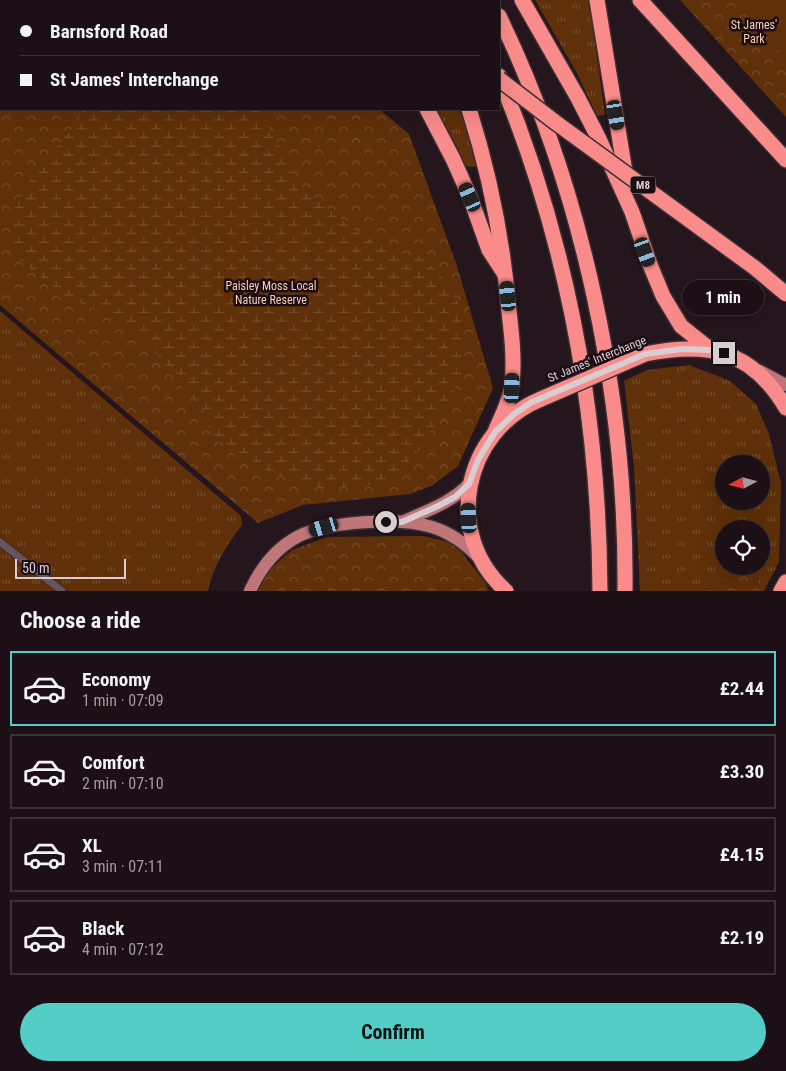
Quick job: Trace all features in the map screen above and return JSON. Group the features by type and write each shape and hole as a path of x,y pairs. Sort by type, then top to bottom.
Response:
{"highway":[{"name":"M8","path":"522,0 578,98 632,212"},
{"path":"597,0 632,212 651,267 670,309 681,326 711,350"},
{"path":"640,0 786,160"},
{"path":"500,18 517,54 552,146 580,240 594,299 605,353 624,511 625,591"},
{"name":"M8","path":"500,78 555,122 724,245 786,294"},
{"name":"M8","path":"500,79 517,120 542,193 559,258 582,362 595,463 600,547 600,591"},
{"path":"428,110 470,197 489,250 506,276"},
{"path":"469,110 495,209 506,276 514,354 512,388 495,432"},
{"name":"St James' Interchange","path":"505,590 481,560 473,540 469,518 469,484 478,460 495,432 514,414 541,398 645,354 682,349 711,350 736,358 756,369 768,381 786,408"},
{"path":"782,591 786,582"}],"main road":[{"path":"756,369 786,385"},
{"path":"402,522 447,502 469,484"},
{"path":"250,591 261,570 274,554 295,538 308,532 339,525 402,522 432,527 466,545 481,560"}],"lane":[{"path":"0,542 62,591"}],"green space":[{"path":"535,0 589,0 605,115 597,116 578,75"},
{"name":"St James' Park","path":"680,0 786,0 786,117"},
{"path":"735,0 786,0 786,58"},
{"name":"Paisley Moss Local Nature Reserve","path":"0,110 380,110 409,134 457,266 493,388 458,466 432,486 410,494 303,505 258,523 0,305"},
{"name":"Paisley Moss Local Nature Reserve","path":"83,110 259,110 304,189 367,240 402,254 421,256 441,275 462,309 462,378 421,448 402,469 378,484 324,489 267,471 217,438 210,431 205,412 180,385 136,328 63,295 21,261 14,242 14,209 37,170 79,120"},
{"path":"437,110 459,110 477,160 477,165 474,167 466,166"},
{"path":"0,311 241,516 242,525 221,556 213,573 208,591 68,591 0,537"},
{"path":"689,365 730,381 756,404 769,434 781,483 779,562 764,591 760,591 757,575 770,575 770,520 715,520 715,575 732,575 716,587 704,591 640,591 634,466 624,381 647,370"},
{"path":"423,536 454,543 485,582 489,591 258,591 268,571 292,550 327,537"},
{"path":"0,547 55,591 0,591"},
{"path":"732,575 757,575 760,591 704,591 716,587"}],"route":[{"path":"386,522 402,522 438,506 464,490 469,484 478,460 489,440 504,422 524,406 645,354 663,350 682,349 711,350 724,353"}]}
